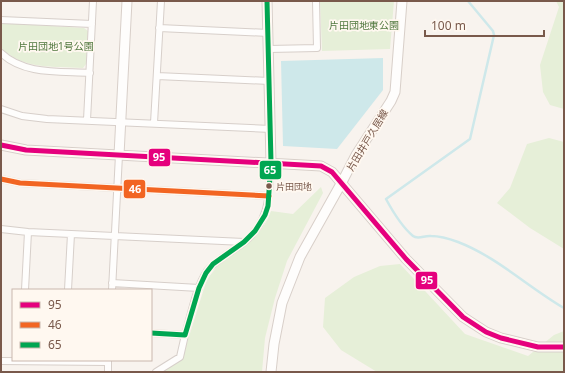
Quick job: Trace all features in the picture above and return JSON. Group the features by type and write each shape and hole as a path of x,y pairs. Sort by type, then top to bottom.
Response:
{"street":[{"path":"87,120 93,1"},
{"path":"127,1 112,287 199,288"},
{"path":"154,123 160,1"},
{"path":"156,372 180,357 199,288 206,273 213,264 244,242 255,231 262,221 268,206 271,162 271,129 267,1"},
{"path":"268,50 317,48 316,1"},
{"name":"片田井戸久居線","path":"402,1 395,92 391,101 356,155 342,182 406,259 463,317 486,332 501,338 538,347 564,347"},
{"path":"1,20 92,24"},
{"path":"159,28 268,34"},
{"path":"1,54 11,61 27,68 38,70 90,72"},
{"path":"157,76 269,81"},
{"path":"1,109 22,116 47,119 271,129"},
{"path":"1,145 26,150 271,162 321,166 332,172 342,182 300,257 282,303 270,372"},
{"path":"1,180 20,183 269,196"},
{"path":"1,229 28,232 244,242"},
{"path":"25,289 28,232"},
{"path":"68,289 71,234"},
{"path":"152,333 185,335"},
{"path":"1,361 108,361 108,372"}],"green space":[{"name":"片田団地東公園","path":"320,1 394,1 390,49 322,51"},
{"path":"556,1 564,1 564,109 550,105 543,92 540,65 559,7"},
{"name":"片田団地1号公園","path":"1,23 84,28 88,31 86,64 83,68 50,67 39,66 19,60 1,48"},
{"path":"549,138 564,142 564,249 530,228 497,203 510,188 527,144"},
{"path":"321,187 323,193 287,261 275,298 265,338 262,372 162,372 182,359 206,282 213,272 221,263 249,242 257,234 265,224 271,211 293,214"},
{"path":"400,264 465,334 528,356 554,335 564,331 564,372 377,372 341,350 323,327 325,298 354,277 380,266"}],"water":[{"path":"383,58 383,90 337,149 283,146 281,61"}],"waterway":[{"path":"468,1 493,31 494,35 470,139 386,199 394,214 413,236 417,238 429,236 441,237 472,248 499,264 564,308"}],"transit line":[{"name":"65","path":"152,333 185,335 199,288 206,273 213,264 244,242 255,231 265,215 268,206 271,162 267,1"},
{"name":"95","path":"1,145 26,150 321,166 332,172 406,259 463,317 486,332 501,338 538,347 564,347"},
{"name":"46","path":"1,179 20,183 269,196"}],"place":[{"name":"片田団地","path":"269,186"}]}
